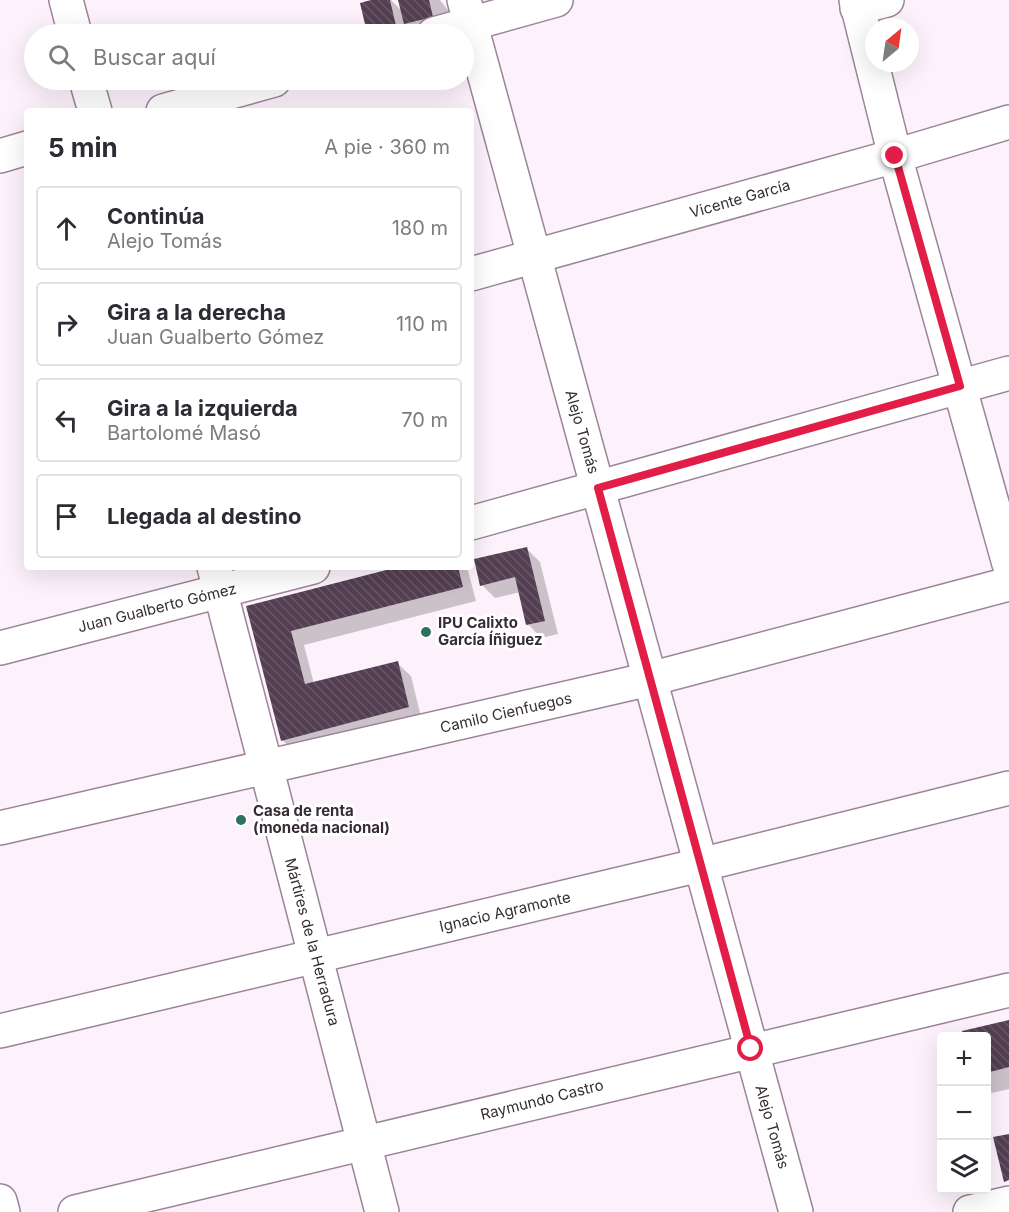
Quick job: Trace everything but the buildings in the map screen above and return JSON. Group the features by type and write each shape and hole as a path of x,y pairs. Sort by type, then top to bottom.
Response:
{"street":[{"path":"66,0 72,24"},
{"path":"449,24 467,12 556,0"},
{"path":"867,3 895,156 1009,564"},
{"name":"Alejo Tomás","path":"474,38 532,257 598,488 796,1212"},
{"path":"89,90 93,108"},
{"path":"174,108 238,90"},
{"name":"Vicente García","path":"474,273 1009,122"},
{"path":"0,156 24,149"},
{"path":"474,522 1009,373"},
{"name":"Juan Gualberto Gómez","path":"0,648 217,580 292,570"},
{"name":"Mártires de la Herradura","path":"217,580 382,1212"},
{"name":"Camilo Cienfuegos","path":"0,828 266,769 650,679 1009,584"},
{"name":"Ignacio Agramonte","path":"0,1031 700,865 1009,788"},
{"name":"Raymundo Castro","path":"75,1212 751,1049 1009,990"},
{"path":"0,1201 3,1212"},
{"path":"970,1212 1009,1203"}],"place":[{"name":"IPU Calixto García Íñiguez","path":"426,632"},
{"name":"Casa de renta (moneda nacional)","path":"241,820"}],"route":[{"path":"751,1049 598,488 960,386 895,156"}]}
